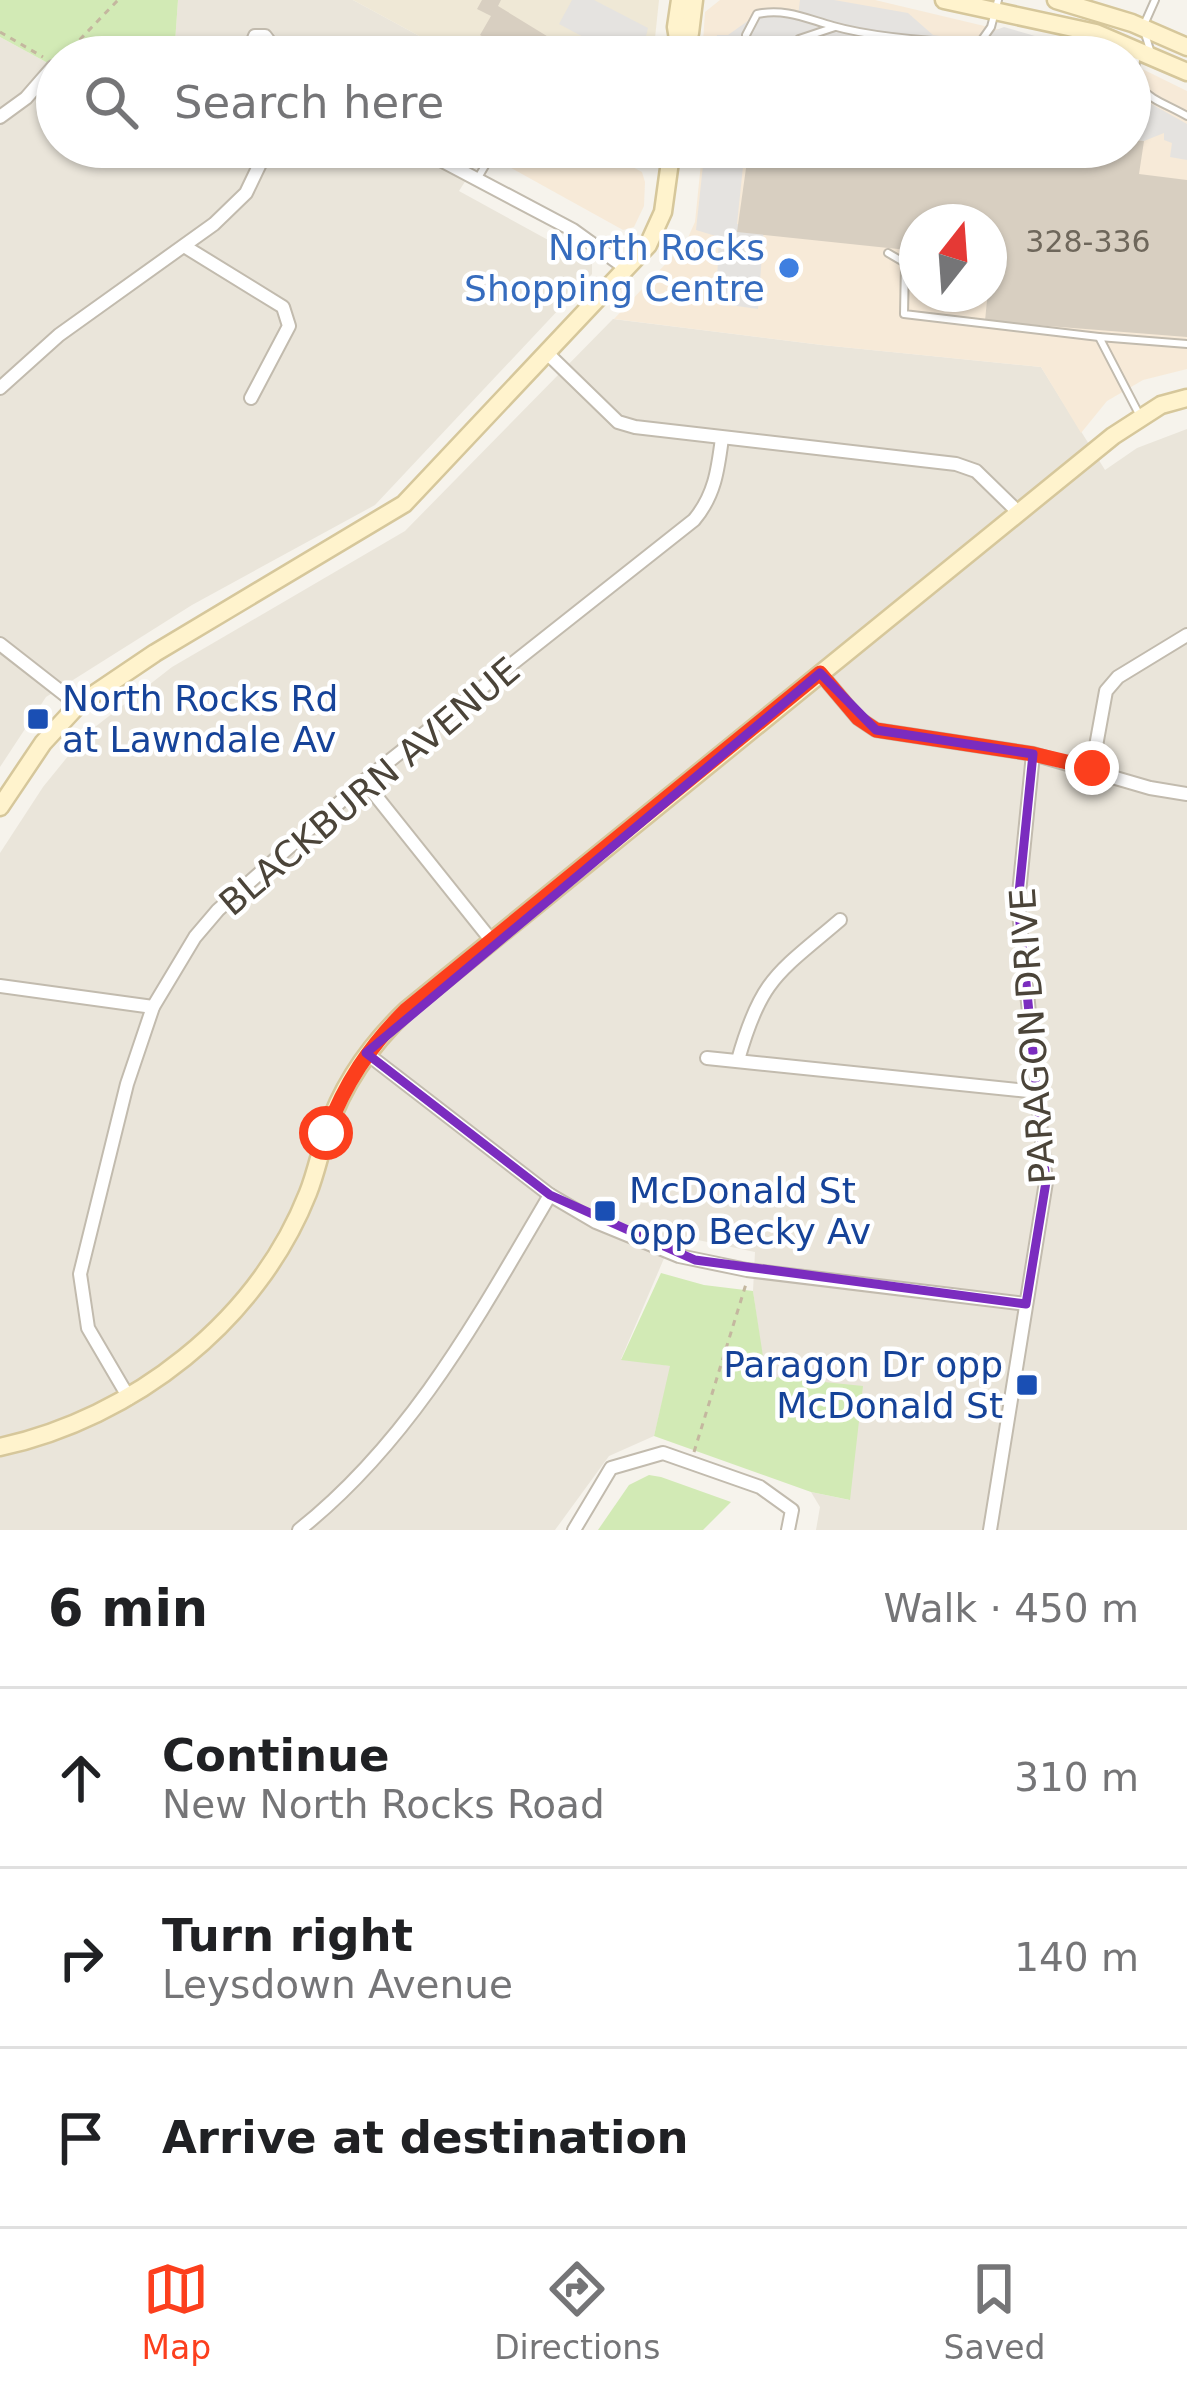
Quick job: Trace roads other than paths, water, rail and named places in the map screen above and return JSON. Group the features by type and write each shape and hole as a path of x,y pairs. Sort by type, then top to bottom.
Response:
{"street":[{"path":"678,36 680,0"},
{"path":"689,36 694,0"},
{"path":"944,0 997,5 1104,36"},
{"path":"1056,0 1143,27 1187,47"},
{"path":"1151,54 1187,72"},
{"path":"0,117 36,87"},
{"path":"0,388 59,334 184,246 246,193 258,168"},
{"path":"456,168 573,230 627,268"},
{"path":"0,807 43,743 78,705 155,653 404,504 648,245 663,212 669,168"},
{"path":"184,246 283,307 289,326 251,398"},
{"path":"548,354 618,422 635,428 956,464 976,471 1018,512"},
{"path":"0,1447 66,1428 129,1398 189,1355 244,1298 278,1252 308,1193 336,1107 366,1053 406,1010 1018,512 1141,417 1187,398"},
{"name":"BLACKBURN AVENUE","path":"129,1398 88,1328 80,1274 127,1084 153,1007 195,937 218,910 364,781 694,520 716,484 722,437"},
{"path":"1092,768 1106,691 1118,677 1187,634"},
{"path":"0,644 78,705"},
{"path":"820,673 858,718 876,730 1033,754 1187,794"},
{"name":"PARAGON DRIVE","path":"990,1530 1046,1182 1018,904 1033,754"},
{"path":"364,781 491,940"},
{"path":"738,1060 766,985 840,920"},
{"path":"0,986 153,1007"},
{"path":"366,1053 550,1195 596,1222 679,1256 747,1270 1026,1304"},
{"path":"707,1058 1038,1092"},
{"path":"299,1530 362,1474 430,1394 550,1195"},
{"path":"574,1530 611,1468 663,1453 760,1487 792,1510 788,1530"}],"lane":[{"path":"1143,36 1155,0"},
{"path":"986,36 997,5"},
{"path":"746,35 752,19 768,12 807,16 835,27 911,36"},
{"path":"811,36 835,27"},
{"path":"1151,95 1187,116"},
{"path":"477,179 484,168"},
{"path":"888,253 904,263 904,314 1187,344"},
{"path":"1099,337 1141,417"}],"place":[{"name":"North Rocks Shopping Centre","path":"789,268"},
{"name":"North Rocks Rd at Lawndale Av","path":"38,719"},
{"name":"McDonald St opp Becky Av","path":"605,1211"},
{"name":"Paragon Dr opp McDonald St","path":"1027,1385"}]}
